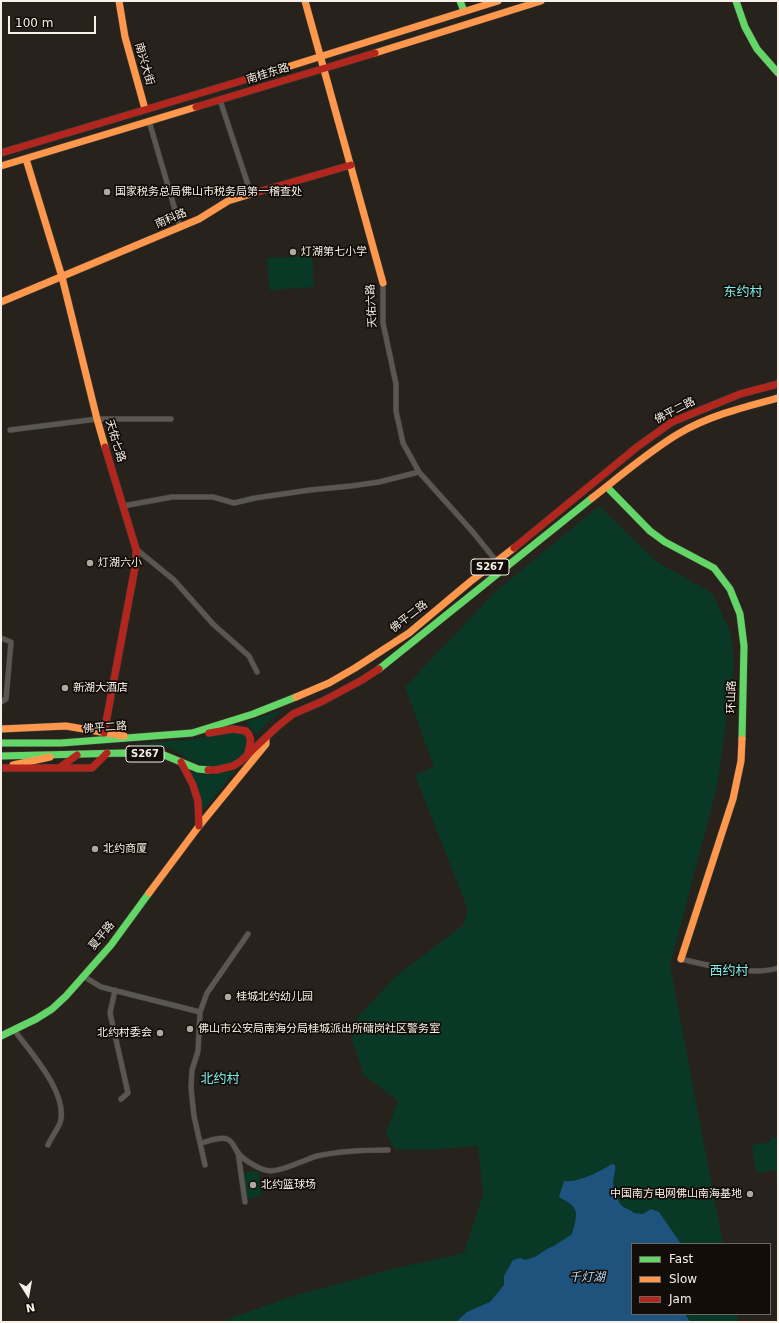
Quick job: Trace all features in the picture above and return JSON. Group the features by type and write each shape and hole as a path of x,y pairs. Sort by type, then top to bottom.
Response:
{"main road":[{"name":"南兴大街","path":"119,1 124,37 145,109"},
{"name":"天佑六路","path":"305,1 319,57 351,165 383,283"},
{"path":"460,1 464,12"},
{"name":"南桂东路","path":"1,153 319,57 498,1"},
{"name":"南桂东路","path":"1,166 323,69 541,1"},
{"path":"736,1 745,27 757,48 778,73"},
{"name":"天佑七路","path":"26,159 62,277 97,419 136,549 136,562 104,733"},
{"name":"南科路","path":"1,302 199,219 228,201 351,165"},
{"name":"佛平二路","path":"1,743 61,743 192,733 253,714 329,683 356,668 409,633 637,446 672,422 740,394 778,384"},
{"name":"佛平二路","path":"181,762 198,769 216,770 233,766 293,714 362,680 384,666 625,472 678,434 706,420 743,407 778,398"},
{"name":"环山路","path":"607,487 650,532 665,542 714,568 730,589 740,614 744,646 741,761 733,799 681,959"},
{"path":"1,729 66,726 132,738"},
{"path":"192,733 201,735 234,727 242,728 247,730 250,734 252,744 248,754"},
{"name":"夏平路","path":"1,1036 40,1017 59,1002 111,945 199,826 266,744 266,738"},
{"path":"1,768 92,768 107,753"},
{"name":"S267","path":"1,756 130,753 164,755 181,762"},
{"path":"1,768 61,755"},
{"path":"59,768 77,755"},
{"path":"181,762 193,785 198,801 199,826"}],"street":[{"path":"220,100 251,194"},
{"path":"149,121 180,227"},
{"name":"天佑六路","path":"383,283 383,323 396,384 396,411 403,443 419,472 472,531 497,562"},
{"path":"10,430 97,419 171,419"},
{"path":"123,506 172,497 213,497 234,503 255,498 302,491 379,482 419,472"},
{"path":"136,549 174,580 213,624 249,656 257,672"},
{"path":"1,638 11,642 6,699 1,702"},
{"path":"205,1165 194,1116 191,1088 192,1070 198,1052 200,1012 206,993 248,934"},
{"path":"681,959 709,966 744,970 770,971 778,968"},
{"path":"83,976 101,987 200,1012"},
{"path":"115,990 110,1013 128,1093 121,1099"},
{"path":"15,1030 50,1078 57,1094 61,1112 59,1124 48,1145"},
{"path":"200,1144 227,1139 245,1160 254,1166 270,1171 318,1156 366,1150 388,1150"},
{"path":"238,1152 244,1202"}],"green space":[{"path":"312,256 314,287 269,290 267,258"},
{"path":"599,506 656,561 712,593 731,633 734,665 717,787 670,965 723,1243 631,1243 631,1315 737,1315 738,1322 220,1322 293,1296 396,1268 464,1253 483,1194 478,1146 428,1150 395,1149 386,1133 398,1101 364,1075 352,1040 357,1018 395,977 463,925 468,910 415,775 434,767 405,687 495,592"},
{"path":"285,709 269,721 256,735 246,722"},
{"path":"237,729 247,736 247,750 229,763 222,765 201,765 172,749 156,745 133,744 189,740"},
{"path":"188,771 195,773 216,774 235,771 203,810 198,787"},
{"path":"778,1137 778,1192 775,1170 756,1173 752,1145 770,1142 770,1138"},
{"name":"北约篮球场","path":"258,1171 262,1196 247,1199 243,1173"}],"water":[{"name":"千灯湖","path":"612,1164 615,1165 613,1181 617,1197 621,1205 634,1213 643,1214 651,1209 659,1212 680,1243 631,1243 631,1315 686,1315 690,1322 456,1322 467,1312 490,1302 504,1285 504,1276 513,1260 520,1258 525,1260 535,1257 572,1234 576,1211 571,1204 559,1197 564,1181 576,1180 596,1173"}],"traffic: fast":[{"path":"460,1 464,11"},
{"path":"736,1 745,27 757,49 778,73"},
{"path":"607,487 650,531 665,542 714,568 730,589 740,614 744,646 742,739"},
{"path":"379,669 592,498"},
{"path":"1,743 61,743 192,733 253,714 296,697"},
{"path":"1,756 124,753 164,755 198,769 208,770"},
{"path":"1,1036 36,1019 52,1009 66,996 111,945 149,893"}],"traffic: slow":[{"path":"119,1 125,37 145,109"},
{"path":"305,1 383,283"},
{"path":"284,68 498,1"},
{"path":"375,53 541,1"},
{"path":"1,166 196,107"},
{"path":"26,159 62,277 105,447"},
{"path":"1,302 199,219 228,201 251,194"},
{"path":"592,498 634,465 678,434 702,422 726,413 778,398"},
{"path":"296,697 329,683 409,633 471,581 514,548"},
{"path":"1,729 66,726 124,736"},
{"path":"149,893 199,826 266,744 266,738"},
{"path":"681,959 733,799 741,761 742,739"},
{"path":"13,765 50,757"}],"traffic: jam":[{"path":"196,107 375,53"},
{"path":"1,153 284,68"},
{"path":"251,194 351,165"},
{"path":"514,548 637,447 672,422 740,394 778,384"},
{"path":"104,733 136,562 136,549 105,447"},
{"path":"208,770 216,770 233,766 241,761 293,714 323,701 379,669"},
{"path":"209,733 233,729 246,731 250,736 248,753"},
{"path":"1,768 92,768 107,753"},
{"path":"59,768 77,755"},
{"path":"181,762 193,785 198,801 199,826"}],"place":[{"name":"国家税务总局佛山市税务局第一稽查处","path":"107,192"},
{"name":"灯湖第七小学","path":"293,252"},
{"name":"灯湖六小","path":"90,563"},
{"name":"新湖大酒店","path":"65,688"},
{"name":"北约商厦","path":"95,849"},
{"name":"桂城北约幼儿园","path":"228,997"},
{"name":"佛山市公安局南海分局桂城派出所礌岗社区警务室","path":"190,1029"},
{"name":"北约村委会","path":"160,1033"},
{"name":"北约篮球场","path":"253,1185"},
{"name":"中国南方电网佛山南海基地","path":"750,1194"}],"district":[{"name":"东约村","path":"743,293"},
{"name":"西约村","path":"729,972"},
{"name":"北约村","path":"220,1080"}]}
